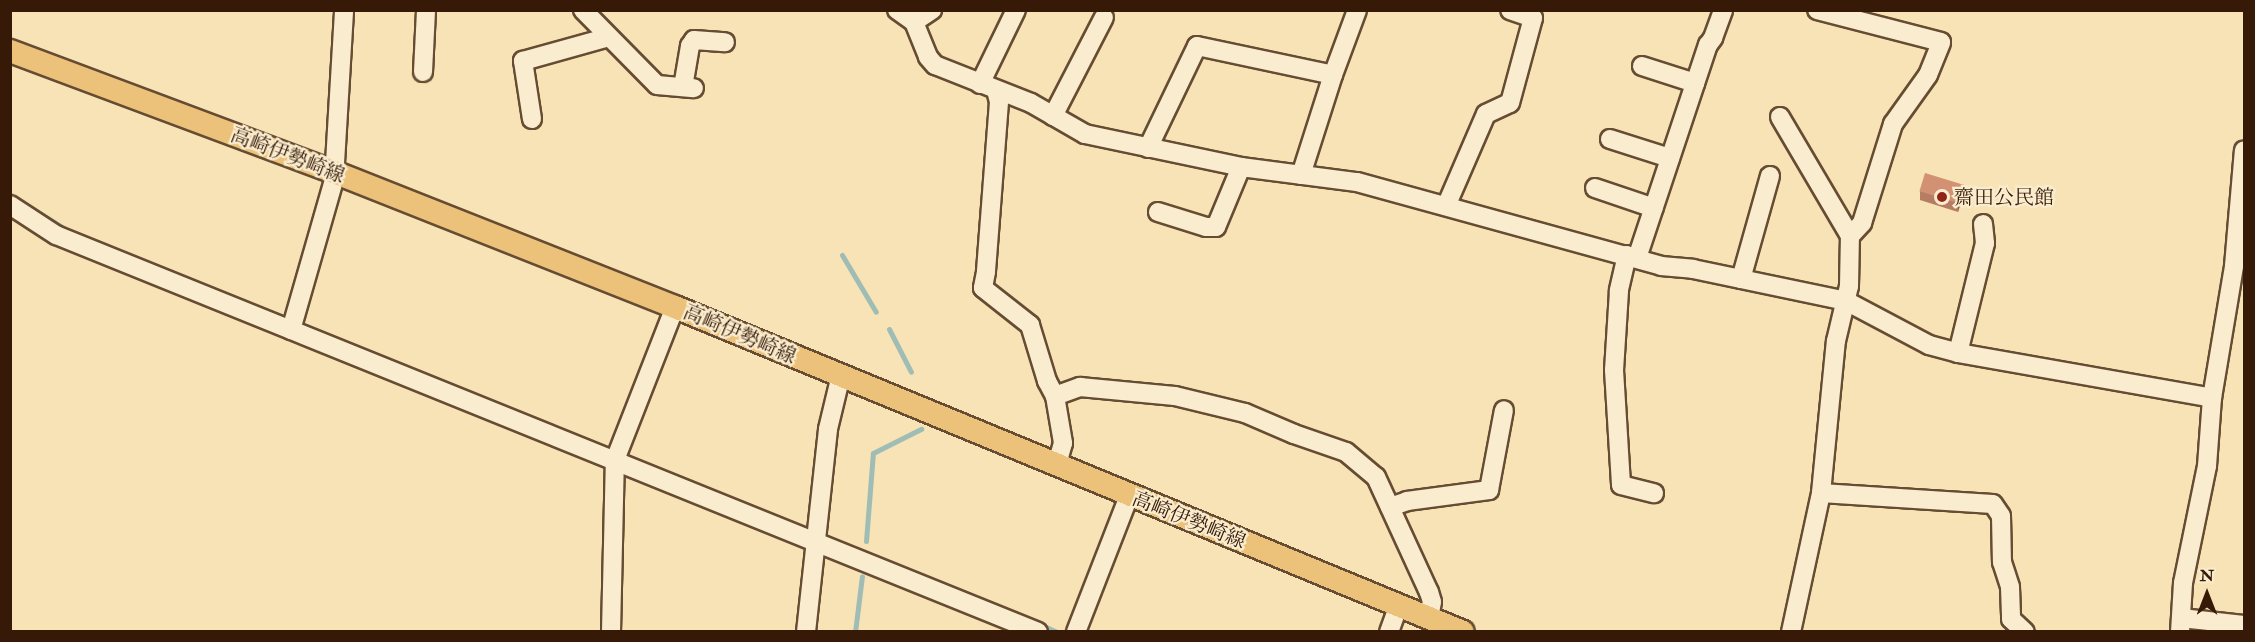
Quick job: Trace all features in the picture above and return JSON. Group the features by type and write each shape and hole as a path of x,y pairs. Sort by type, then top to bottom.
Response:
{"main road":[{"name":"高崎伊勢崎線","path":"10,51 334,172 675,307 1463,632"}],"street":[{"path":"291,330 334,172 344,10"},
{"path":"423,72 426,10"},
{"path":"583,10 657,85 688,87 690,46 694,40 725,42"},
{"path":"897,10 914,22 931,62 1031,103 1085,134 1241,167 1357,182 1447,204 1661,266 1741,279 1846,301 1929,345 1958,353 2212,398"},
{"path":"914,22 932,10"},
{"path":"988,87 1016,10"},
{"path":"1301,175 1333,75 1357,10"},
{"path":"1447,204 1485,114 1510,103 1533,18 1510,10"},
{"path":"1654,493 1621,485 1614,370 1619,291 1654,208 1708,45 1713,38 1723,10"},
{"path":"1817,10 1941,42 1928,75 1893,124 1862,223 1850,236"},
{"path":"1053,116 1104,17"},
{"path":"532,119 523,61 609,37"},
{"path":"1148,148 1197,46 1333,75"},
{"path":"1642,66 1695,83"},
{"path":"988,87 999,102 986,272 982,288 1030,325 1047,381 1055,396 1063,443 1057,464"},
{"path":"1780,117 1850,236 1850,286 1836,340 1821,493 1791,632"},
{"path":"1610,139 1670,158"},
{"path":"2244,150 2234,266 2212,398 2207,466 2183,583 2180,625 2244,626"},
{"path":"1158,212 1206,227 1216,227 1241,167"},
{"path":"1741,279 1770,176"},
{"path":"1595,188 1654,208"},
{"path":"11,207 56,235 1038,632"},
{"path":"1958,353 1985,243 1983,224"},
{"path":"611,632 615,460 675,307"},
{"path":"806,632 828,429 841,375"},
{"path":"1055,396 1080,387 1175,396 1245,413 1346,453 1376,477 1429,592 1432,603 1429,618"},
{"path":"1390,507 1407,501 1489,490 1504,410"},
{"path":"1821,493 1993,504 2001,516 2002,562 2010,587 2011,619 2025,632"},
{"path":"1076,632 1129,496"},
{"path":"1389,632 1399,605"}],"building":[{"path":"1925,173 1964,185 1959,203 1919,191"}],"waterway":[{"path":"10,195 67,230"},
{"path":"842,255 876,312"},
{"path":"889,329 911,372"},
{"path":"866,541 873,453 921,429"},
{"path":"855,632 862,576"},
{"path":"1039,624 1057,632"}],"place":[{"name":"齋田公民館","path":"1942,197"}]}
